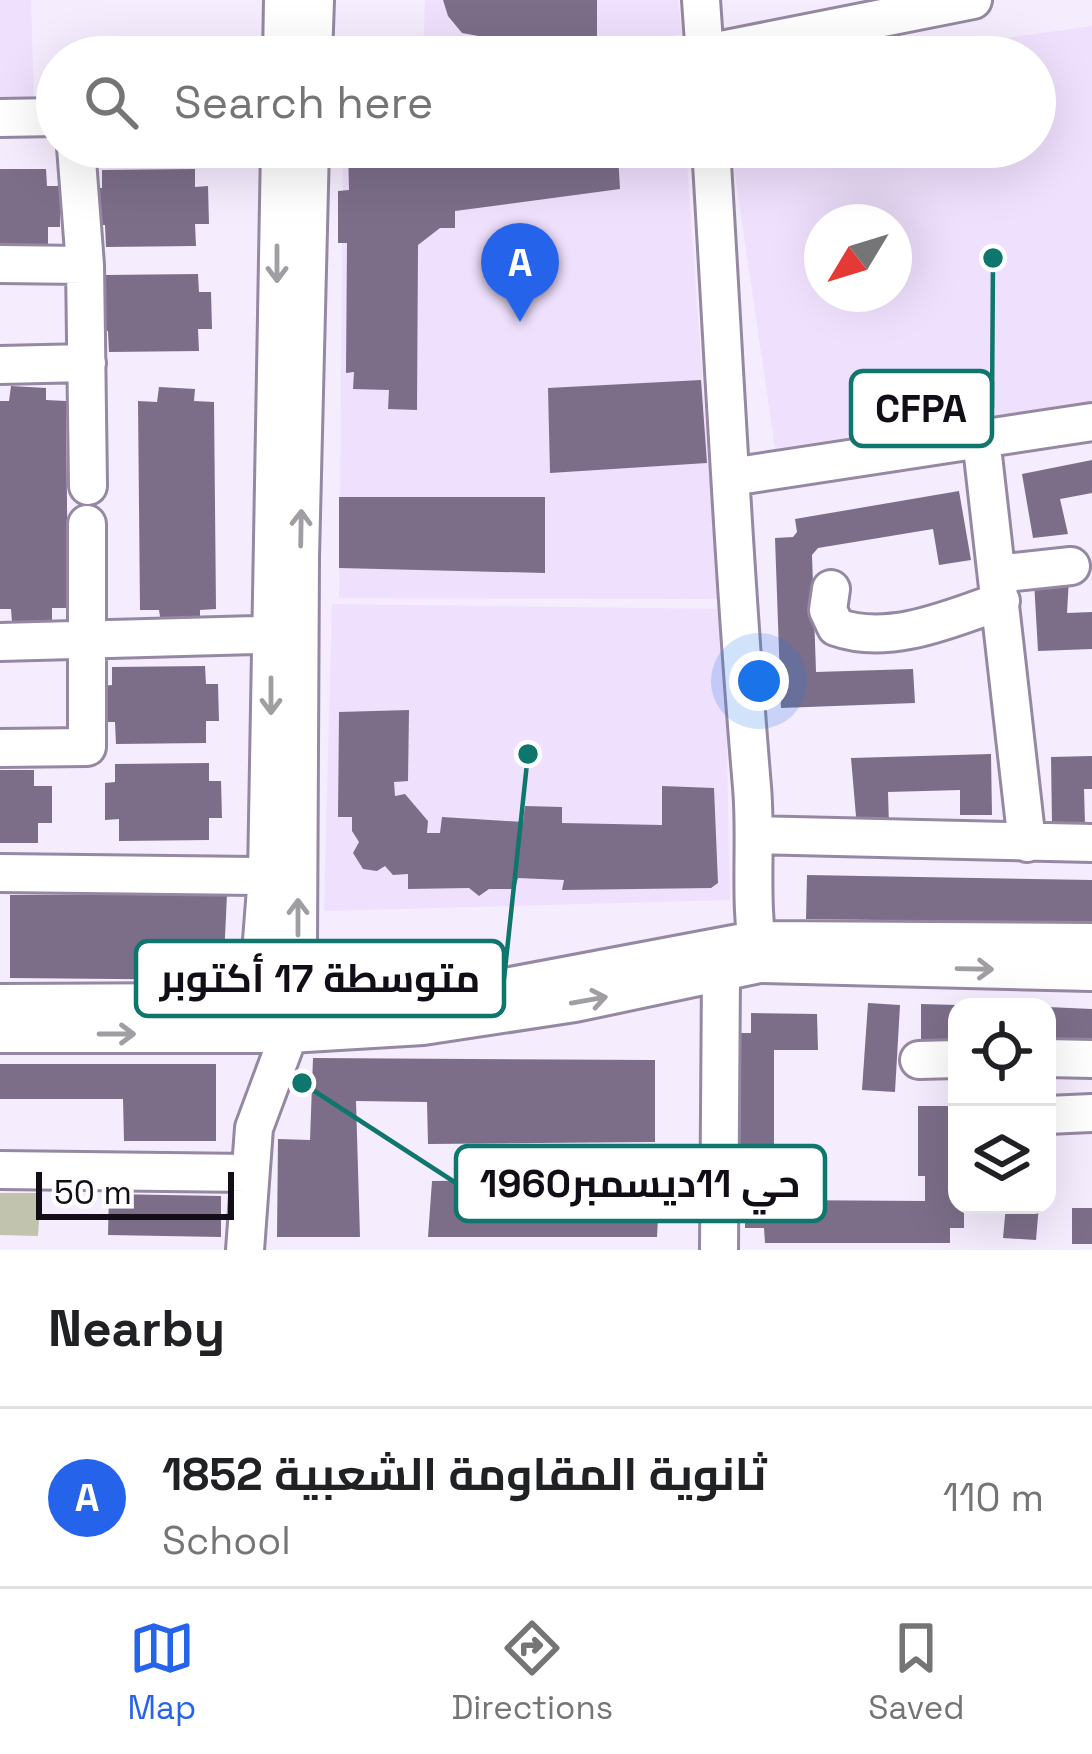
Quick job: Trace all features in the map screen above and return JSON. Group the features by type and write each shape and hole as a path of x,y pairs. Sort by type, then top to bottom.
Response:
{"street":[{"path":"282,36 283,0"},
{"path":"314,36 315,0"},
{"path":"700,36 701,0"},
{"path":"789,36 973,0"},
{"path":"0,118 36,117"},
{"path":"78,168 85,265 88,486"},
{"path":"244,1250 248,1173 254,1128 263,1105 274,1016 286,634 280,168"},
{"path":"274,1016 267,876 302,447 309,168"},
{"path":"712,168 756,836 758,952"},
{"path":"0,265 85,265"},
{"path":"0,365 87,363"},
{"path":"731,477 1092,422"},
{"path":"981,438 1027,843"},
{"path":"0,748 87,747 87,524"},
{"path":"831,589 828,610 836,626 850,632 927,628 999,588 1072,566"},
{"path":"0,642 286,634"},
{"path":"756,836 1092,843"},
{"path":"0,873 267,876"},
{"path":"0,1034 274,1016 452,997 758,952 1092,942"},
{"path":"0,1003 216,1003 274,1016 423,1026 722,975 758,952 1092,972"},
{"path":"718,1250 722,975"},
{"path":"1056,1058 1092,1059"},
{"path":"919,1060 948,1059"},
{"path":"1056,1115 1092,1114"},
{"path":"0,1170 248,1173"}],"shaded area":[{"path":"0,0 31,0 34,102 0,101"},
{"path":"425,0 678,0 682,34 670,36 424,36"},
{"path":"1092,26 1092,403 775,448 734,168 1056,168 1056,36 1022,36"},
{"path":"343,168 687,168 718,599 339,598"},
{"path":"332,604 724,609 730,900 324,911"}],"green space":[{"path":"0,1193 41,1193 38,1236 0,1235"}],"building":[{"path":"443,0 597,0 597,36 478,36 462,33 448,16"},
{"path":"348,168 619,168 620,189 455,211 455,228 440,228 418,245 417,410 388,409 389,390 353,389 354,372 346,373 347,243 338,243 338,191 349,190"},
{"path":"0,169 46,169 47,186 60,186 60,227 48,227 48,246 0,246"},
{"path":"195,169 195,187 208,186 209,224 195,224 196,246 106,247 105,225 92,225 92,188 102,188 102,170"},
{"path":"198,274 199,292 211,292 212,329 198,329 199,351 109,352 108,331 95,331 95,293 105,293 105,275"},
{"path":"701,380 707,463 550,473 548,388"},
{"path":"11,386 46,388 46,400 66,401 68,608 52,608 52,621 12,622 11,609 0,609 0,401 9,401"},
{"path":"159,387 195,389 194,401 214,402 216,609 200,610 200,622 161,623 159,610 140,610 138,401 157,402"},
{"path":"1092,460 1092,493 1060,499 1068,534 1033,538 1022,474"},
{"path":"959,491 971,560 939,565 933,529 818,548 812,555 816,672 913,669 915,703 781,708 775,538 793,537 795,519"},
{"path":"339,497 545,497 545,573 339,568"},
{"path":"1069,578 1067,613 1092,612 1092,649 1038,651 1034,581"},
{"path":"205,666 206,684 218,684 219,721 206,721 206,743 116,744 115,722 102,722 102,686 112,685 112,667"},
{"path":"409,710 408,781 394,782 395,796 405,794 428,821 427,833 440,833 442,817 523,822 525,806 562,807 562,823 662,825 662,786 714,788 718,883 711,888 562,890 564,880 518,878 515,889 489,889 479,896 469,888 408,889 408,874 393,875 385,866 377,871 363,869 353,853 359,842 352,831 352,817 338,817 339,712"},
{"path":"991,754 992,815 960,815 960,790 888,792 889,826 857,828 851,758"},
{"path":"1092,756 1092,789 1084,789 1085,824 1052,824 1051,757"},
{"path":"209,763 209,781 221,781 222,818 209,818 209,840 119,841 119,819 105,820 105,783 115,782 115,764"},
{"path":"0,770 34,770 34,786 52,786 52,823 38,823 38,843 0,843"},
{"path":"807,875 1092,880 1092,923 806,919"},
{"path":"227,894 223,980 10,978 10,895"},
{"path":"868,1003 900,1005 895,1092 862,1090"},
{"path":"921,1004 948,1005 948,1041 921,1041"},
{"path":"1056,1007 1092,1009 1092,1045 1056,1043"},
{"path":"751,1013 817,1014 818,1050 774,1050 774,1151 738,1151 738,1033 751,1033"},
{"path":"313,1058 655,1060 655,1142 428,1144 427,1102 356,1101 360,1237 277,1237 278,1139 310,1140"},
{"path":"0,1064 216,1064 216,1141 124,1141 123,1099 0,1099"},
{"path":"918,1106 948,1106 948,1214 964,1214 964,1228 950,1228 950,1243 765,1243 764,1228 745,1228 745,1158 779,1158 779,1200 925,1201 925,1176 918,1176"},
{"path":"660,1179 657,1237 428,1237 432,1181"},
{"path":"109,1194 221,1196 221,1237 108,1235"},
{"path":"1072,1208 1092,1208 1092,1244 1072,1244"},
{"path":"1005,1214 1038,1214 1036,1240 1003,1238"}],"place":[{"name":"CFPA","path":"993,258"},
{"name":"ثانوية المقاومة الشعبية 1852","path":"520,322"},
{"name":"متوسطة 17 أكتوبر","path":"528,754"},
{"name":"حي 11ديسمبر1960","path":"302,1083"}]}
